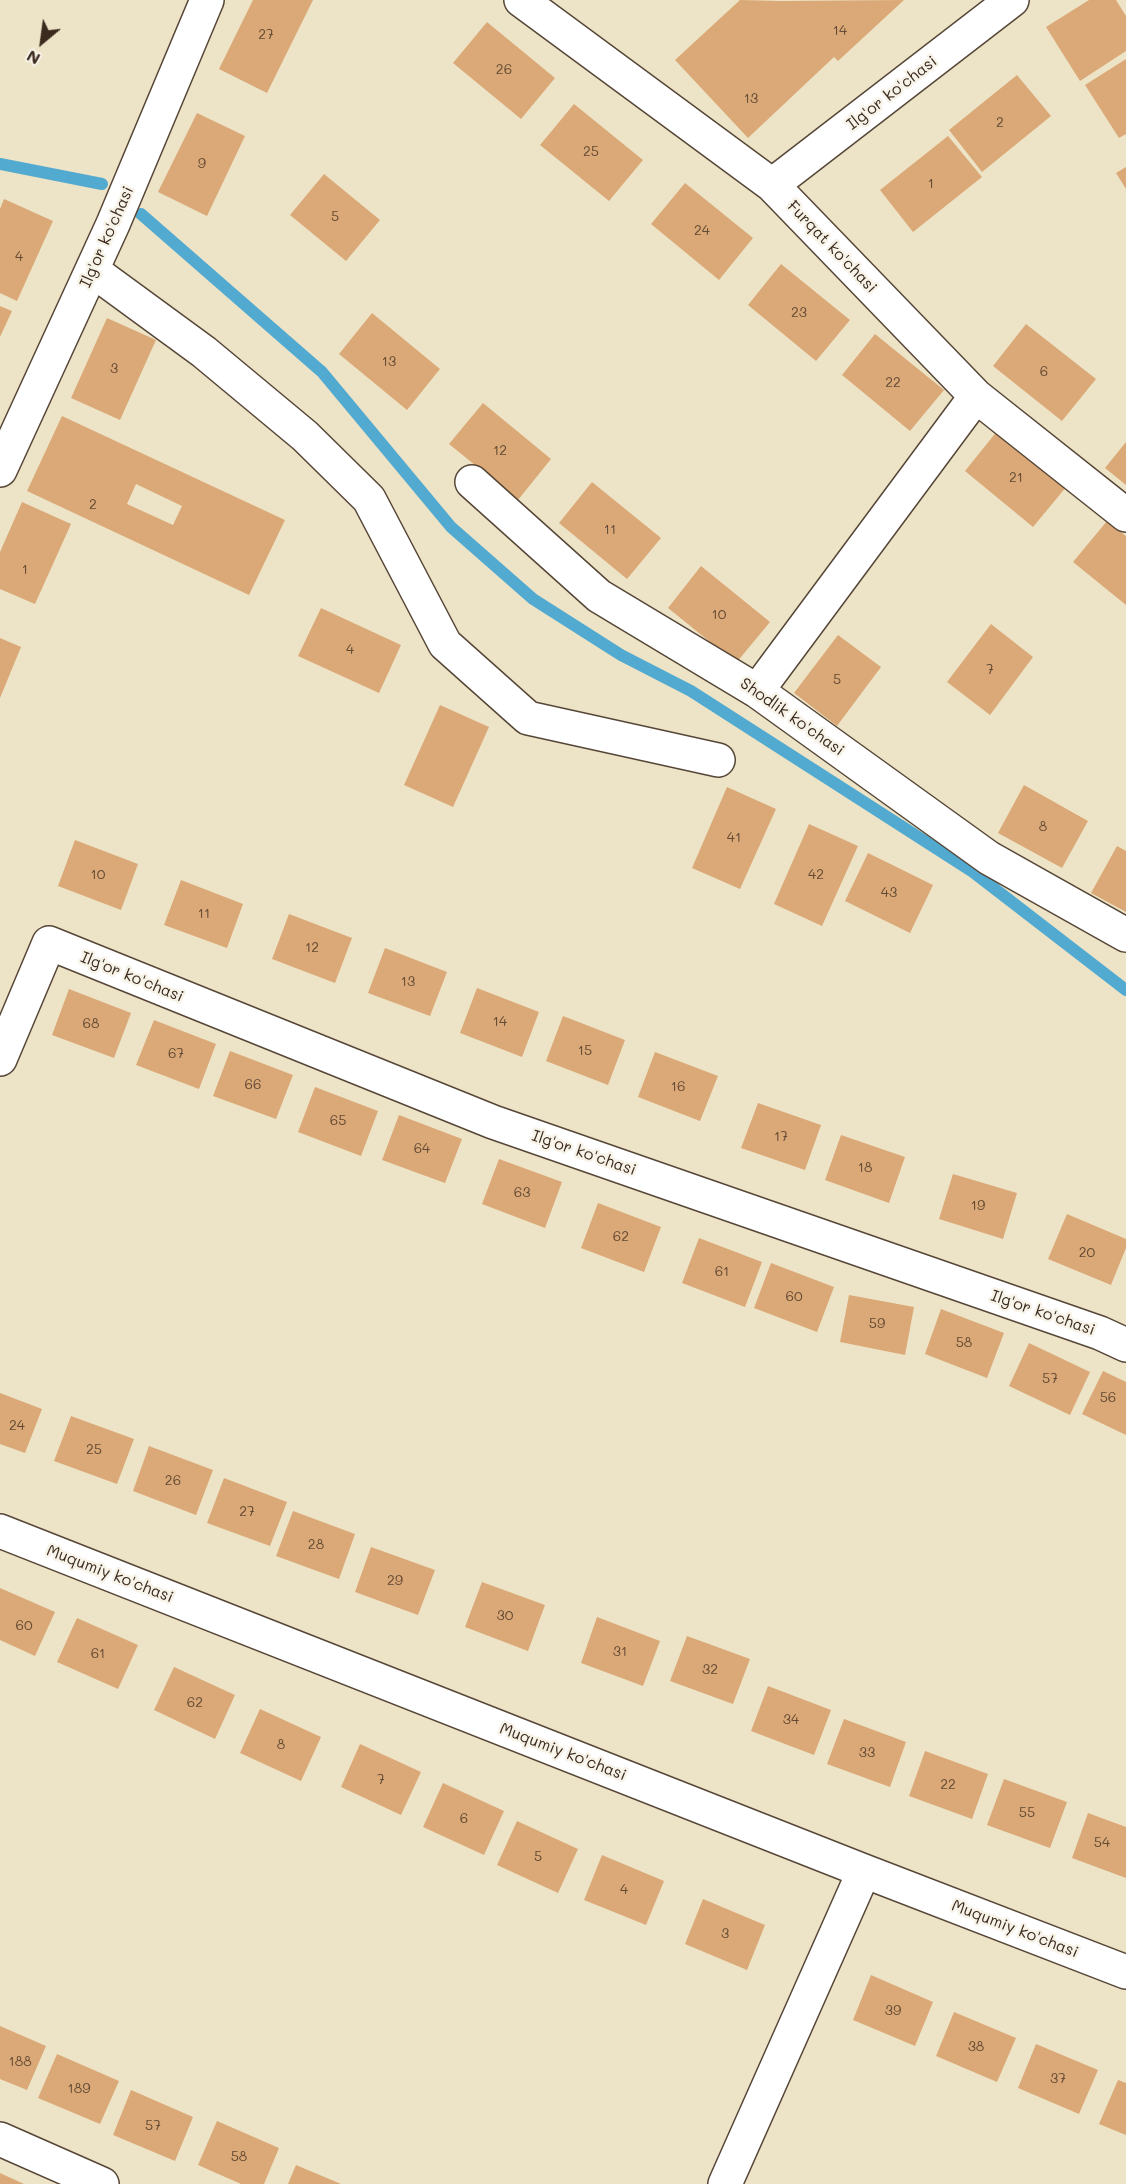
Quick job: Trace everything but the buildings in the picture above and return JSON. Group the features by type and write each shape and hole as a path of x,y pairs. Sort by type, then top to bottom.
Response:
{"street":[{"name":"Ilg'or ko'chasi","path":"0,470 92,270 207,0"},
{"name":"Furqat ko'chasi","path":"521,0 772,185 976,396 1126,515"},
{"name":"Ilg'or ko'chasi","path":"772,185 1012,0"},
{"path":"92,270 204,352 305,436 369,499 445,644 528,718 718,759"},
{"path":"758,691 976,396"},
{"name":"Shodlik ko'chasi","path":"472,482 599,596 758,691 989,858 1126,935"},
{"name":"Ilg'or ko'chasi","path":"0,1059 49,944 493,1122 1100,1333 1126,1345"},
{"name":"Muqumiy ko'chasi","path":"0,1531 1126,1972"},
{"path":"724,2184 864,1871"},
{"path":"0,2139 102,2184"}],"waterway":[{"path":"0,164 102,184"},
{"path":"141,214 322,372 451,527 533,599 621,655 691,691 973,872 1126,990"}]}
